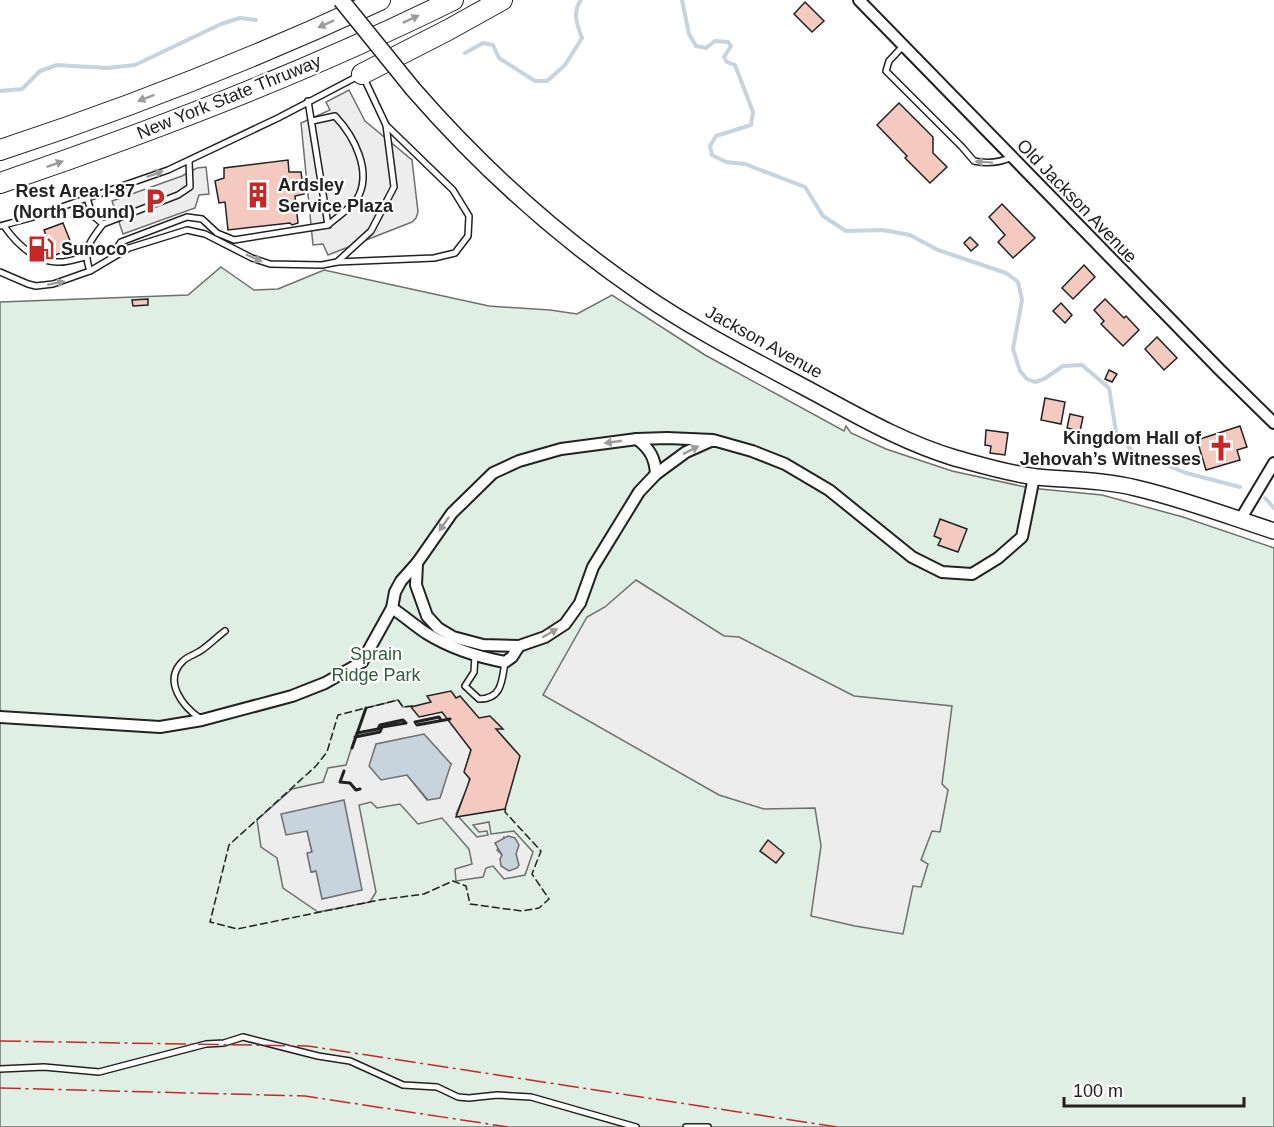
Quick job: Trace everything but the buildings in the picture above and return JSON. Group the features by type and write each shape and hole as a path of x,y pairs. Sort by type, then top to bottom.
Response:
{"highway":[{"name":"New York State Thruway","path":"0,150 193,79 380,0"},
{"name":"New York State Thruway","path":"0,183 123,140 207,107 328,57 453,0"},
{"path":"362,74 502,0"}],"main road":[{"name":"Jackson Avenue","path":"341,0 449,131 485,166 577,246 642,294 704,333 899,436 952,457 1034,477 1100,482 1136,488 1274,531"}],"street":[{"name":"Old Jackson Avenue","path":"858,0 1274,423"},
{"path":"0,717 159,727 202,720 292,696 325,683 362,662 392,608 395,592 401,581 417,564 452,513 493,473 519,461 561,449 637,439 713,440 785,464 830,490 912,557 942,572 972,574 999,558 1022,537 1034,477"},
{"path":"637,439 651,452 656,474"},
{"path":"417,564 419,596 427,616 438,628 453,637 483,645 519,646 545,636 564,624 580,603 592,567 639,492 656,474 686,452 713,440"},
{"path":"1240,520 1274,463"},
{"path":"392,608 426,633 475,655 505,662 512,657 519,646"}],"lane":[{"path":"903,46 889,61 886,71 974,161 987,164 1012,158"},
{"path":"85,257 58,262 45,260 16,244 2,226 189,161 362,74 386,125 394,187 371,231 338,262"},
{"path":"308,101 328,225"},
{"path":"109,259 121,242 187,217 202,219 217,233 234,240 328,225 356,200 363,182 359,154 346,127 335,116 312,121"},
{"path":"0,272 36,286 64,281 90,271 129,248 187,230 206,234 252,258 270,264 322,265 338,262 434,258 455,252 468,237 469,216 453,190 386,125"},
{"path":"90,271 85,257 88,245 103,224 178,195 190,187 189,161"},
{"path":"87,198 92,215 103,224"},
{"path":"202,720 183,704 176,692 174,681 176,671 183,661 225,632"},
{"path":"475,655 474,672 465,686 479,699 489,699 497,693 505,662"},
{"path":"0,1069 44,1067 99,1072 206,1044 243,1037 318,1056 350,1061 403,1085 437,1087 458,1097 497,1095 531,1097 636,1127"},
{"path":"686,1127 708,1127"}],"green space":[{"name":"Sprain Ridge Park","path":"221,267 254,290 278,289 324,270 489,306 577,314 612,295 705,355 844,431 846,426 851,433 886,449 952,471 1030,488 1102,495 1183,517 1274,548 1274,1127 0,1127 0,302 188,295"}],"shaded area":[{"path":"349,90 365,121 412,160 418,212 412,222 328,255 323,244 313,245 301,123 330,110 326,102"},
{"name":"Rest Area I-87 (North Bound)","path":"206,167 209,194 199,195 195,208 123,234 112,201 182,176 197,168"},
{"path":"636,580 724,636 739,637 854,696 952,706 942,784 948,790 940,832 932,831 921,860 928,864 921,887 913,886 903,934 811,916 821,846 815,808 764,809 719,795 543,695 587,617 605,607"},
{"path":"398,700 403,707 413,706 418,711 441,708 472,746 465,770 470,776 468,786 456,814 477,837 488,835 487,831 479,832 473,825 489,822 491,834 514,831 533,852 525,875 504,879 493,866 486,868 483,877 456,881 455,869 472,864 469,849 442,818 418,824 400,804 377,808 371,802 359,805 376,892 370,902 318,912 283,888 277,858 261,847 257,820 292,789 323,782 328,768 346,765 355,737 380,732 382,727 405,723 403,720 380,725 378,729 357,733 366,708","holes":["451,764 427,800 407,775","307,830 362,890 316,871 312,872 308,853 312,852","504,837 516,854 502,855 497,850"]},
{"path":"424,734 451,764 440,798 428,800 407,775 381,780 369,766 376,744"},
{"path":"344,800 362,890 322,899 316,871 311,872 307,853 312,852 307,831 286,835 281,814"},
{"path":"508,836 515,838 519,845 516,854 519,865 509,871 501,866 502,855 495,843"}],"waterway":[{"path":"465,53 483,43 493,45 499,58 535,81 547,81 565,65 582,38 576,14 581,0"},
{"path":"682,0 689,34 696,46 706,48 715,41 728,42 731,46 724,57 727,62 735,65 753,112 751,125 716,136 710,146 712,155 726,162 745,164 805,187 823,216 846,231 883,230 910,235 938,250 1006,273 1018,282 1022,300 1013,349 1020,371 1027,379 1035,382 1044,379 1063,366 1082,365 1109,388 1116,432 1132,451 1186,473 1240,487"},
{"path":"0,91 22,89 40,71 57,65 107,68 135,65 221,24 240,18 256,20"},
{"path":"1265,498 1274,508"}],"fence":[{"path":"413,706 403,707 398,700 338,715 327,752 316,766 229,845 210,922 237,929 379,900 424,894 453,881 466,886 470,904 522,911 539,908 549,899 532,874 541,851 505,812 506,806"}],"wall":[{"path":"352,748 366,708"},
{"path":"441,720 439,717 415,722 417,725 450,719"},
{"path":"355,737 380,732 382,727 406,723 403,720 380,725 378,729 357,733"},
{"path":"344,771 340,782 350,783 356,790 360,789"}],"power":[{"path":"0,1041 308,1046 837,1127"},
{"path":"0,1088 305,1096 508,1127"}],"place":[{"name":"Ardsley Service Plaza","path":"258,195"},
{"name":"Rest Area I-87 (North Bound)","path":"155,201"},
{"name":"Sunoco","path":"41,249"},
{"name":"Kingdom Hall of Jehovah’s Witnesses","path":"1221,448"}]}
